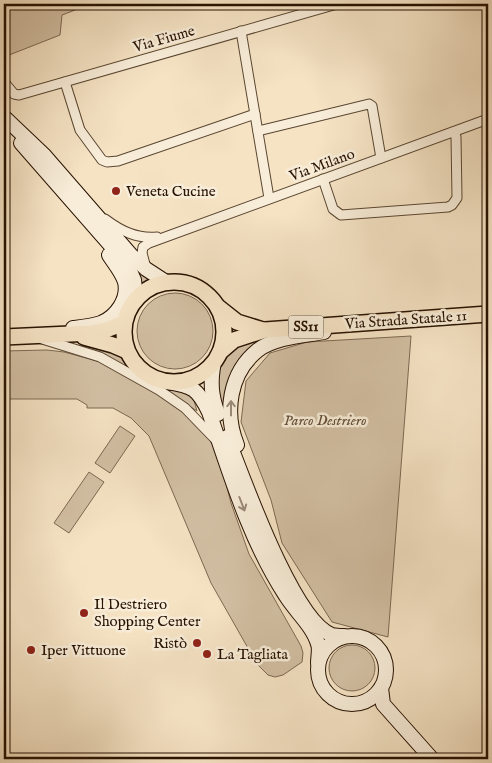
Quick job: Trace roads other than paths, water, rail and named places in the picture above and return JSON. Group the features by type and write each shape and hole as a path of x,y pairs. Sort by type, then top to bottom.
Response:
{"main road":[{"path":"4,119 31,156 131,255 146,269 166,282"},
{"path":"88,213 131,271 136,298"},
{"path":"8,337 101,323 111,318 123,301 125,282 117,266 100,243 88,213"},
{"path":"419,759 377,711 357,704 342,703 328,694 319,680 318,645 314,634 287,599 273,576 254,537 201,395 187,385 155,379 143,372 134,363 127,351 123,337 124,323 128,310 136,298 155,285 166,282 182,282 196,286 209,295 218,307 224,323 224,340 211,375 210,390 216,411 288,582 311,617 333,635 352,635 368,639 380,649 386,664 382,688 383,704 432,759"},
{"name":"Via Strada Statale 11","path":"218,307 237,322 265,330"},
{"name":"Via Strada Statale 11","path":"217,358 234,340 265,330 488,314"},
{"path":"8,337 70,335 106,330 124,323"},
{"path":"268,538 261,507 233,434 230,407 232,388 247,361 258,350 274,342 294,336 324,332 347,324"},
{"path":"70,335 101,341 127,351"},
{"path":"168,382 183,382 197,376 209,368 217,358"},
{"path":"318,663 320,655 330,643 344,636"},
{"path":"357,704 371,698 382,688"}],"street":[{"name":"Via Fiume","path":"4,82 14,94 19,95 337,4"},
{"path":"241,31 269,198"},
{"path":"65,82 80,130 98,156 107,162 118,161 255,114"},
{"path":"258,131 369,104 372,106 381,158"},
{"name":"Via Milano","path":"165,236 488,119"},
{"path":"323,179 333,209 340,214 448,207 452,205 456,198 456,138 454,132"},
{"path":"88,213 118,229 132,234 147,238 165,236"},
{"path":"146,269 143,259 144,247 165,236"},
{"path":"34,336 100,357 159,390 185,408 220,443"}],"place":[{"name":"Veneta Cucine","path":"116,191"},
{"name":"Il Destriero Shopping Center","path":"84,613"},
{"name":"Ristò","path":"197,643"},
{"name":"Iper Vittuone","path":"31,650"},
{"name":"La Tagliata","path":"207,654"}],"park label":[{"name":"Parco Destriero","path":"325,420"}]}
